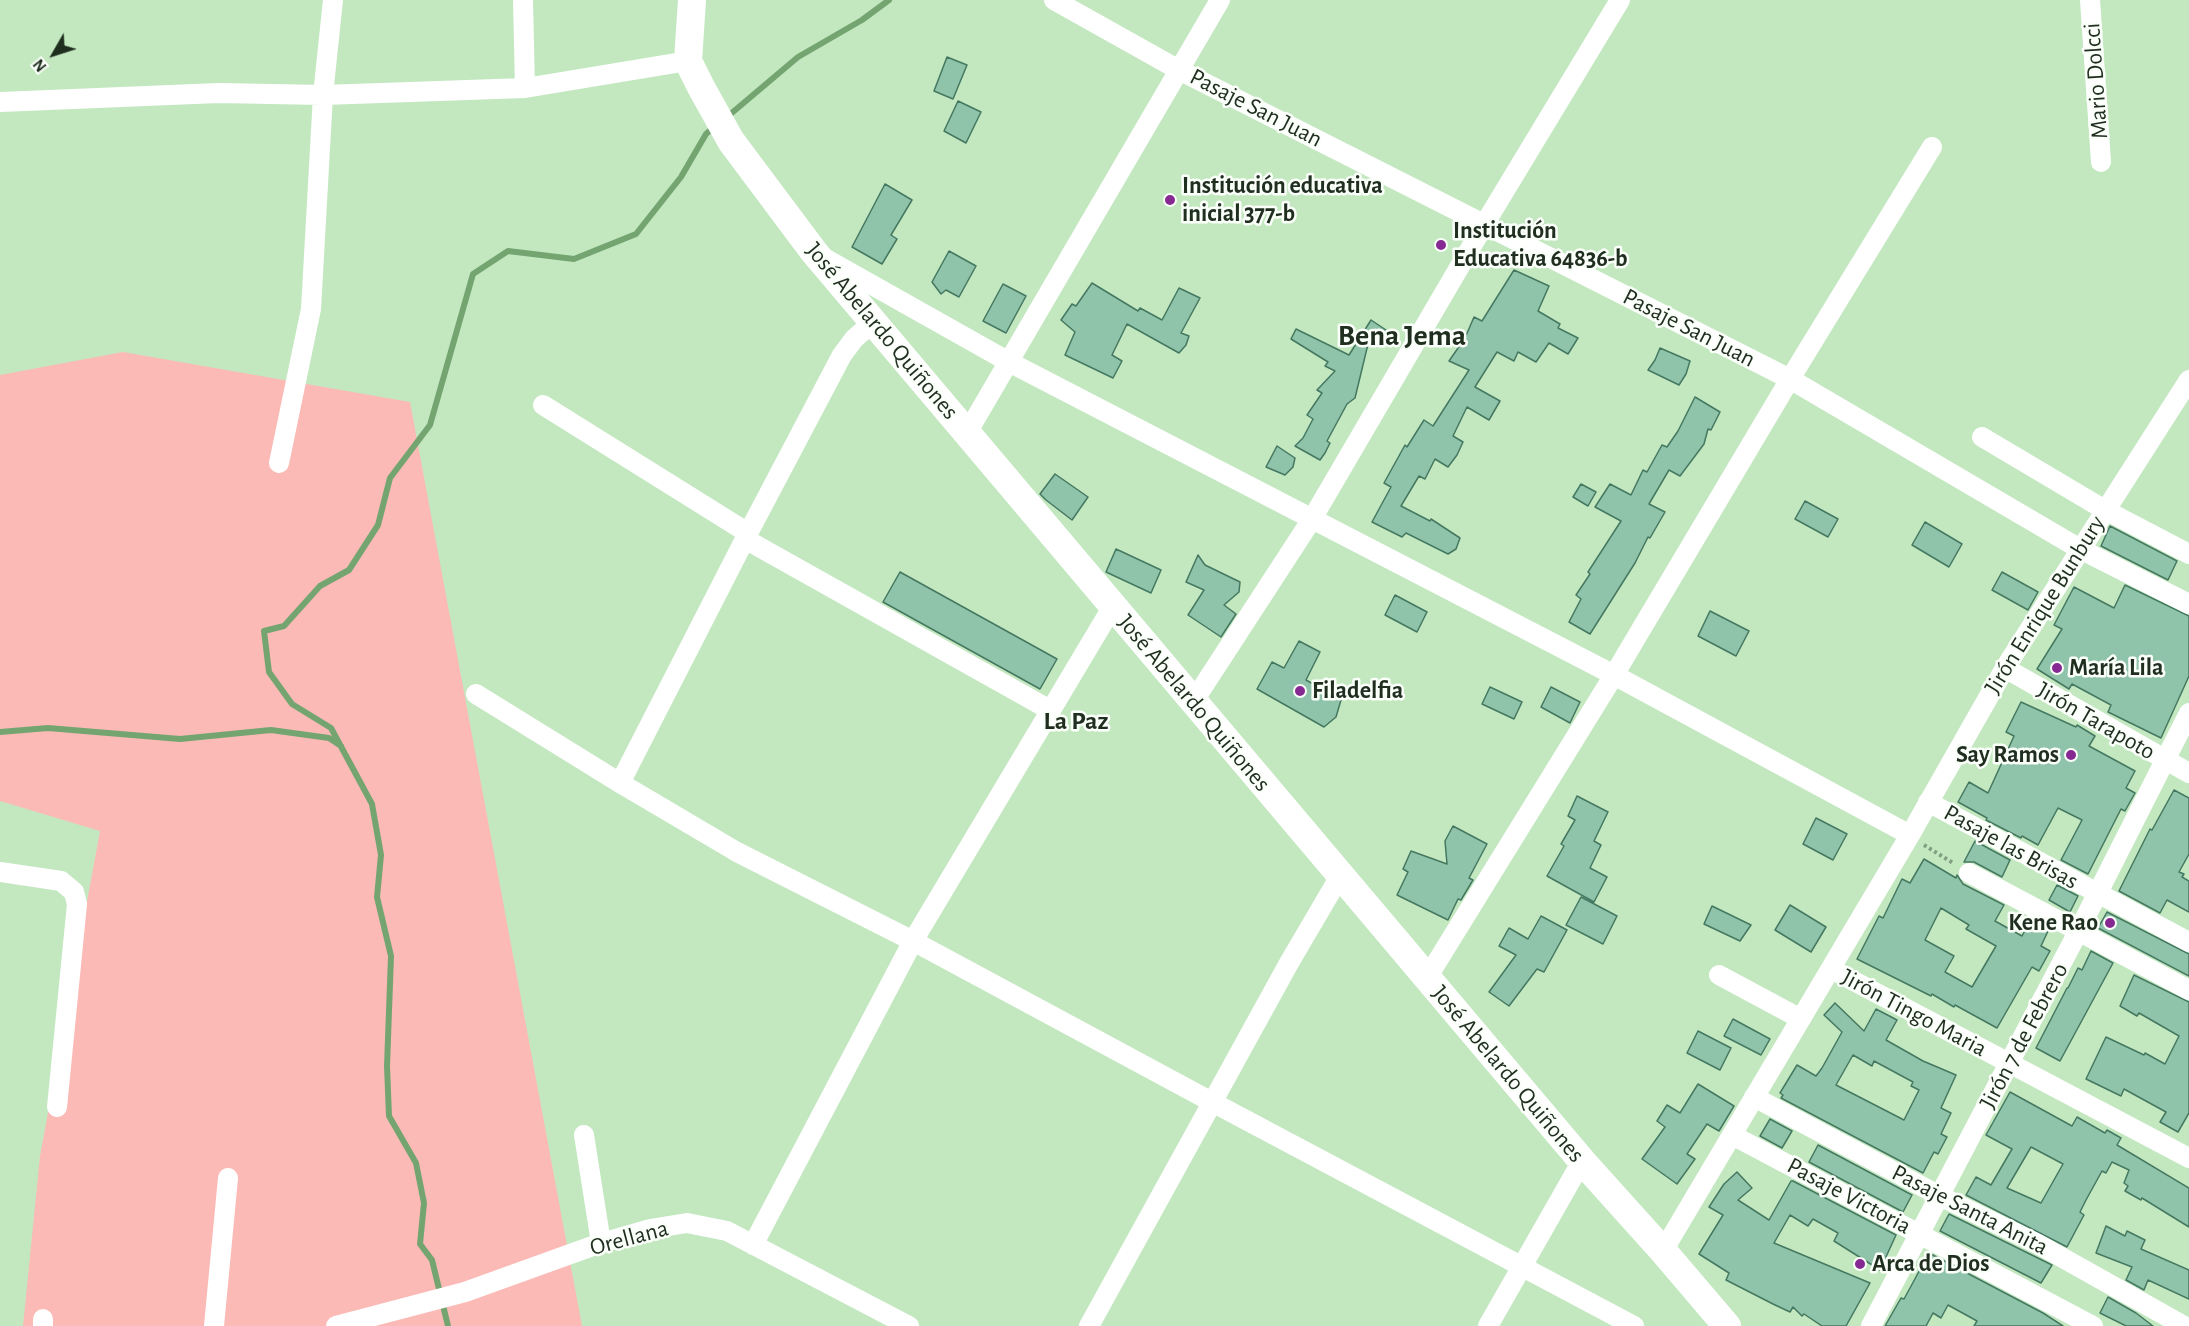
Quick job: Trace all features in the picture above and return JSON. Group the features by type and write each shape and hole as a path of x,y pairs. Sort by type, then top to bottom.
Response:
{"street":[{"path":"279,463 311,309 323,95 333,0"},
{"path":"523,0 525,88"},
{"path":"0,102 219,93 323,95 525,88 688,61 692,0"},
{"name":"Pasaje San Juan","path":"1054,0 1179,69 1790,379 2080,549 2189,604"},
{"path":"967,433 1220,0"},
{"path":"1193,702 1312,519 1484,225 1620,0"},
{"name":"Mario Dolcci","path":"2090,0 2102,162"},
{"name":"José Abelardo Quiñones","path":"688,61 731,141 814,252 1582,1161 1663,1251 1726,1326"},
{"path":"1427,978 1614,675 1790,379 1932,147"},
{"path":"814,252 1008,362 1614,675 1910,835"},
{"path":"620,783 842,355 854,339 873,322"},
{"name":"Jirón Enrique Bunbury","path":"1663,1251 1910,835 2005,668 2189,380"},
{"path":"543,405 747,536 1050,710"},
{"path":"1982,437 2105,510 2189,554"},
{"path":"753,1245 913,941 1113,606"},
{"name":"Jirón Tarapoto","path":"2005,668 2189,774"},
{"path":"476,694 737,852 913,941 1634,1326"},
{"name":"Jirón 7 de Febrero","path":"1871,1326 2078,932 2189,713"},
{"name":"Pasaje las Brisas","path":"1928,802 2189,942"},
{"path":"0,872 61,880 74,892 77,904 57,1107"},
{"path":"1969,873 2189,990"},
{"path":"1089,1326 1288,963 1340,876"},
{"name":"Jirón Tingo Maria","path":"1831,969 2189,1158"},
{"path":"1719,975 1801,1019"},
{"name":"Pasaje Santa Anita","path":"1754,1097 1940,1196 2038,1244 2184,1326"},
{"path":"584,1135 602,1243"},
{"name":"Pasaje Victoria","path":"1732,1135 2093,1326"},
{"path":"1488,1326 1582,1161"},
{"path":"214,1326 228,1178"},
{"name":"Orellana","path":"336,1326 465,1292 602,1243 650,1229 687,1223 727,1231 909,1326"}],"path":[{"path":"1910,835 1969,873"}],"shaded area":[{"path":"123,352 410,402 582,1326 23,1326 40,1156 100,831 0,801 0,375"}],"building":[{"path":"947,57 967,65 953,99 934,91"},
{"path":"958,101 981,112 966,143 944,131"},
{"path":"885,184 912,200 891,235 897,239 882,264 852,247"},
{"path":"949,251 976,266 959,297 946,290 941,294 932,282"},
{"path":"1514,270 1549,286 1538,311 1560,324 1558,328 1578,338 1568,354 1549,343 1536,362 1518,352 1514,361 1497,352 1475,387 1500,401 1489,420 1467,407 1453,436 1463,442 1457,455 1448,467 1435,459 1425,479 1419,476 1401,506 1430,521 1431,519 1460,538 1456,549 1448,554 1406,533 1402,537 1372,522 1391,487 1384,483 1405,445 1407,447 1424,420 1433,426 1469,370 1449,361 1465,338 1474,317 1482,321"},
{"path":"1092,283 1138,311 1140,308 1162,320 1179,288 1200,298 1181,333 1189,336 1186,345 1179,353 1127,324 1112,355 1122,361 1113,378 1065,355 1075,332 1061,320 1072,304 1076,306"},
{"path":"1003,284 1026,296 1006,333 983,321"},
{"path":"1371,320 1386,330 1376,344 1369,340 1355,398 1347,404 1327,441 1330,443 1320,460 1295,446 1303,438 1313,419 1307,415 1322,393 1317,390 1335,371 1325,366 1328,362 1291,339 1296,329 1349,355"},
{"path":"1660,348 1690,361 1679,385 1648,370"},
{"path":"1695,397 1720,412 1711,430 1708,429 1704,444 1680,476 1669,470 1649,504 1665,512 1590,634 1569,622 1581,599 1576,595 1621,521 1595,507 1610,484 1631,495 1643,470 1647,472 1662,445 1667,447 1678,431"},
{"path":"1277,446 1295,458 1293,467 1285,475 1266,467"},
{"path":"1055,474 1088,497 1072,520 1040,494"},
{"path":"1581,484 1596,492 1588,506 1573,497"},
{"path":"1805,501 1838,519 1828,537 1795,519"},
{"path":"1925,522 1962,544 1949,567 1912,545"},
{"path":"2110,526 2177,561 2168,580 2101,546"},
{"path":"1116,549 1161,570 1151,593 1106,572"},
{"path":"1198,555 1205,565 1240,582 1239,592 1224,605 1236,614 1221,637 1188,615 1204,590 1186,582"},
{"path":"900,572 1057,659 1040,689 883,602"},
{"path":"2002,572 2038,592 2028,610 1992,590"},
{"path":"2125,585 2189,616 2189,676 2161,738 2108,712 2111,705 2072,684 2069,689 2037,669 2062,629 2054,625 2074,587 2114,608"},
{"path":"1395,595 1427,612 1417,632 1385,615"},
{"path":"1710,611 1749,631 1736,656 1698,636"},
{"path":"1299,641 1320,652 1306,680 1341,700 1336,717 1324,727 1257,689 1272,662 1284,668"},
{"path":"1490,687 1522,702 1514,719 1482,704"},
{"path":"1551,687 1580,702 1570,723 1541,707"},
{"path":"2021,702 2076,727 2077,725 2095,736 2089,746 2135,771 2126,788 2135,793 2125,811 2121,809 2088,874 2061,860 2082,820 2058,808 2038,845 1986,820 1987,818 1958,802 1969,782 1988,793 2014,736 2006,732"},
{"path":"2174,790 2189,798 2189,854 2179,872 2184,874 2182,877 2189,881 2189,912 2167,900 2160,913 2119,891 2150,829 2152,830"},
{"path":"1577,796 1608,812 1594,841 1601,845 1590,868 1607,877 1594,902 1547,876 1575,820 1568,816"},
{"path":"1816,818 1847,834 1833,860 1803,844"},
{"path":"1453,826 1487,844 1469,878 1473,880 1461,900 1458,899 1448,920 1397,895 1408,872 1403,869 1411,851 1447,864 1445,841"},
{"path":"1975,841 2010,860 2002,877 1974,862 1964,862"},
{"path":"1924,859 1956,878 1957,875 1963,884 2004,905 1995,921 2022,936 2031,919 2049,929 2041,946 2050,951 2039,971 2032,967 1997,1028 1955,1005 1954,1007 1932,994 1931,996 1857,959 1879,916 1883,918 1902,879 1910,883","holes":["1941,908 1969,925 1966,929 1996,946 1972,987 1945,972 1954,956 1925,940"]},
{"path":"2057,885 2078,896 2070,912 2049,900"},
{"path":"1581,897 1617,916 1603,944 1566,925"},
{"path":"1790,905 1826,927 1811,952 1775,930"},
{"path":"1712,906 1751,925 1740,941 1704,924"},
{"path":"2107,912 2189,954 2189,976 2098,928"},
{"path":"1541,916 1567,930 1544,972 1537,969 1509,1006 1489,992 1516,955 1499,946 1509,928 1528,939"},
{"path":"2091,951 2113,963 2060,1061 2036,1048 2078,968 2082,970"},
{"path":"2134,975 2189,1002 2189,1113 2178,1132 2160,1122 2166,1112 2124,1089 2121,1096 2086,1079 2106,1037 2165,1064 2179,1036 2139,1013 2137,1016 2120,1006"},
{"path":"1835,1003 1864,1031 1876,1009 1897,1020 1886,1040 1923,1061 1956,1075 1941,1108 1951,1113 1941,1134 1947,1137 1938,1154 1934,1152 1923,1173 1781,1098 1783,1095 1780,1093 1797,1065 1816,1076 1842,1032 1824,1015","holes":["1853,1055 1872,1066 1874,1061 1913,1082 1911,1086 1919,1090 1904,1120 1836,1085"]},
{"path":"1733,1019 1770,1039 1761,1055 1724,1036"},
{"path":"1698,1031 1731,1048 1720,1070 1687,1053"},
{"path":"1698,1084 1734,1106 1719,1131 1707,1124 1687,1154 1695,1159 1677,1184 1642,1159 1665,1127 1657,1121 1667,1105 1680,1113"},
{"path":"2010,1092 2072,1126 2077,1117 2105,1133 2107,1130 2121,1138 2117,1145 2189,1188 2189,1227 2142,1198 2141,1200 2125,1191 2128,1186 2124,1183 2129,1170 2112,1162 2106,1173 2102,1171 2086,1200 2080,1212 2084,1215 2067,1247 1966,1195 1976,1177 1991,1185 2012,1149 1986,1135","holes":["2031,1147 2063,1164 2041,1203 2007,1188"]},
{"path":"1770,1119 1792,1131 1782,1148 1760,1136"},
{"path":"1818,1145 1912,1195 1903,1212 1809,1162"},
{"path":"1737,1172 1752,1188 1738,1200 1769,1220 1793,1181 1896,1235 1880,1270 1834,1241 1838,1233 1813,1219 1808,1226 1790,1215 1774,1243 1870,1283 1846,1326 1822,1326 1804,1314 1802,1316 1793,1307 1790,1312 1773,1304 1726,1280 1729,1273 1699,1254 1723,1215 1709,1207 1724,1184"},
{"path":"1949,1214 2052,1265 2041,1283 1940,1231"},
{"path":"2106,1226 2125,1236 2127,1231 2145,1240 2141,1249 2189,1270 2189,1299 2148,1280 2144,1290 2126,1280 2132,1267 2096,1253"},
{"path":"1929,1253 2043,1313 2063,1326 1974,1326 1977,1321 1948,1305 1941,1318 1933,1313 1926,1326 1885,1326 1901,1298 1904,1299"},
{"path":"2108,1297 2153,1326 2126,1326 2100,1313"}],"waterway":[{"path":"727,117 798,57 862,20 889,0"},
{"path":"448,1326 432,1260 420,1244 424,1203 416,1163 389,1116 387,1066 391,956 377,897 381,855 372,804 331,728 292,704 269,672 264,631 284,626 320,586 349,570 378,525 390,478 430,425 473,274 508,251 574,259 636,234 681,177 706,134 714,127"},
{"path":"0,732 48,728 180,739 271,730 329,738 341,746"}],"place":[{"name":"Institución educativa inicial 377-b","path":"1170,200"},
{"name":"Institución Educativa 64836-b","path":"1441,245"},
{"name":"María Lila","path":"2057,668"},
{"name":"Filadelfia","path":"1300,691"},
{"name":"Say Ramos","path":"2071,755"},
{"name":"Kene Rao","path":"2110,923"},
{"name":"Arca de Dios","path":"1860,1264"}],"district":[{"name":"Bena Jema","path":"1402,336"},
{"name":"La Paz","path":"1076,721"}]}
